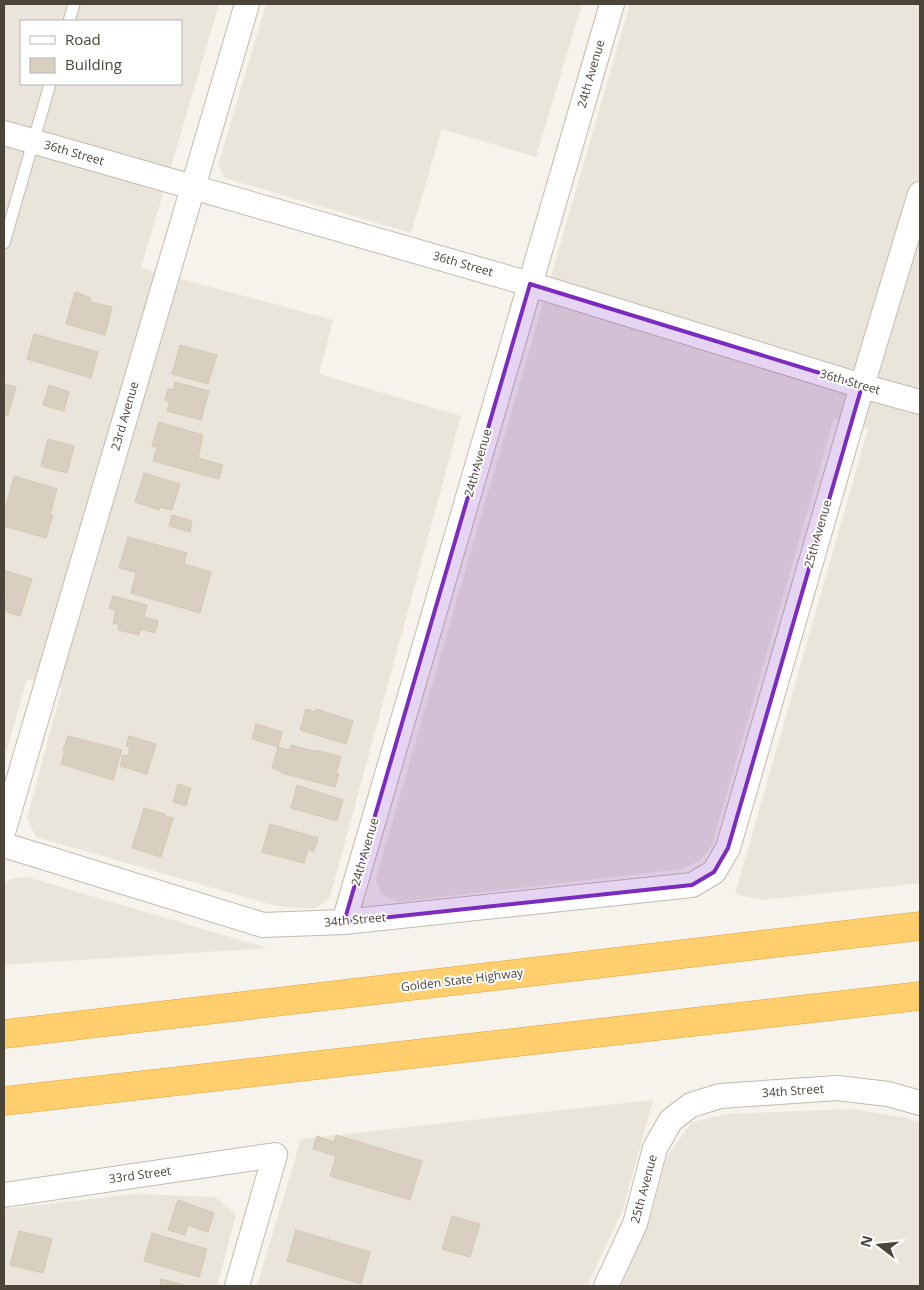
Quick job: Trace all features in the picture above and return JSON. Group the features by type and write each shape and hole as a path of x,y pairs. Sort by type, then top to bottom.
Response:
{"highway":[{"name":"Golden State Highway","path":"4,1034 920,926"},
{"path":"4,1101 920,996"}],"street":[{"name":"23rd Avenue","path":"4,829 247,4"},
{"name":"24th Avenue","path":"344,922 612,4"},
{"name":"36th Street","path":"4,133 530,284 920,402"},
{"name":"25th Avenue","path":"714,872 728,848 862,386 920,194"},
{"name":"34th Street","path":"4,845 263,925 344,922 692,885 714,872"},
{"name":"34th Street","path":"671,1120 691,1105 720,1096 837,1088 888,1094 920,1103"},
{"name":"25th Avenue","path":"606,1286 635,1224 655,1148 671,1120"},
{"name":"33rd Street","path":"4,1195 275,1155 237,1286"}],"lane":[{"path":"69,20 74,4"},
{"path":"4,243 50,85"}],"highlighted area":[{"path":"530,284 862,386 728,848 714,872 692,885 344,922"}],"shaded area":[{"path":"4,4 219,4 141,268 333,320 319,374 461,416 330,897 315,909 276,906 36,837 27,818 62,688 27,679 4,760"},
{"path":"266,4 582,4 536,157 442,129 411,233 225,178 218,166"},
{"path":"630,4 920,4 920,883 761,900 735,894 868,429 834,418 712,845 701,860 682,869 398,902 381,894 376,878"},
{"path":"27,877 267,948 4,965 4,885 11,879"},
{"path":"653,1100 623,1209 587,1286 257,1286 301,1139"},
{"path":"851,1109 907,1118 920,1123 920,1286 621,1286 650,1219 667,1156 692,1122 728,1114"},
{"path":"135,1194 215,1197 236,1214 217,1286 4,1286 4,1209"}],"building":[{"path":"75,292 91,298 90,302 112,307 105,335 66,324"},
{"path":"34,334 98,352 91,378 27,359"},
{"path":"180,345 217,355 208,384 172,374"},
{"path":"175,382 209,391 201,420 167,411 170,402 165,400 168,389 173,390"},
{"path":"4,384 16,387 8,415 4,414"},
{"path":"49,385 69,392 64,411 43,405"},
{"path":"159,422 203,435 198,458 223,465 219,479 153,461 157,447 152,446"},
{"path":"48,439 74,446 67,473 41,466"},
{"path":"144,473 180,484 172,510 160,507 159,510 135,502"},
{"path":"14,476 57,489 50,515 53,515 46,538 4,526 4,514"},
{"path":"172,515 192,521 190,532 169,526"},
{"path":"128,537 187,553 184,564 211,572 200,613 131,593 136,572 119,568"},
{"path":"4,570 32,579 20,616 4,611 7,593 4,592"},
{"path":"113,596 147,605 144,617 158,621 155,633 141,629 139,635 118,630 119,624 113,623 116,610 109,608"},
{"path":"306,709 315,712 316,709 353,721 346,744 300,730"},
{"path":"256,724 282,732 278,747 252,739"},
{"path":"68,736 122,750 113,780 61,764"},
{"path":"129,736 156,744 147,774 120,766 123,755 128,756 130,747 126,746"},
{"path":"291,745 341,757 336,773 339,774 335,787 282,773 272,768 278,747 289,750"},
{"path":"178,784 191,788 186,806 173,802"},
{"path":"297,785 343,800 337,821 291,808"},
{"path":"144,808 173,818 161,857 132,848"},
{"path":"270,824 318,838 314,851 308,850 304,863 262,852"},
{"path":"336,1135 422,1161 410,1200 330,1176 336,1156 313,1149 317,1136 334,1142"},
{"path":"178,1200 214,1213 208,1232 188,1225 185,1235 168,1230"},
{"path":"452,1216 480,1224 470,1257 442,1249"},
{"path":"296,1230 370,1252 361,1284 287,1261"},
{"path":"19,1231 52,1239 43,1273 10,1265"},
{"path":"152,1233 207,1249 199,1277 144,1261"},
{"path":"161,1279 188,1286 160,1286"}]}
